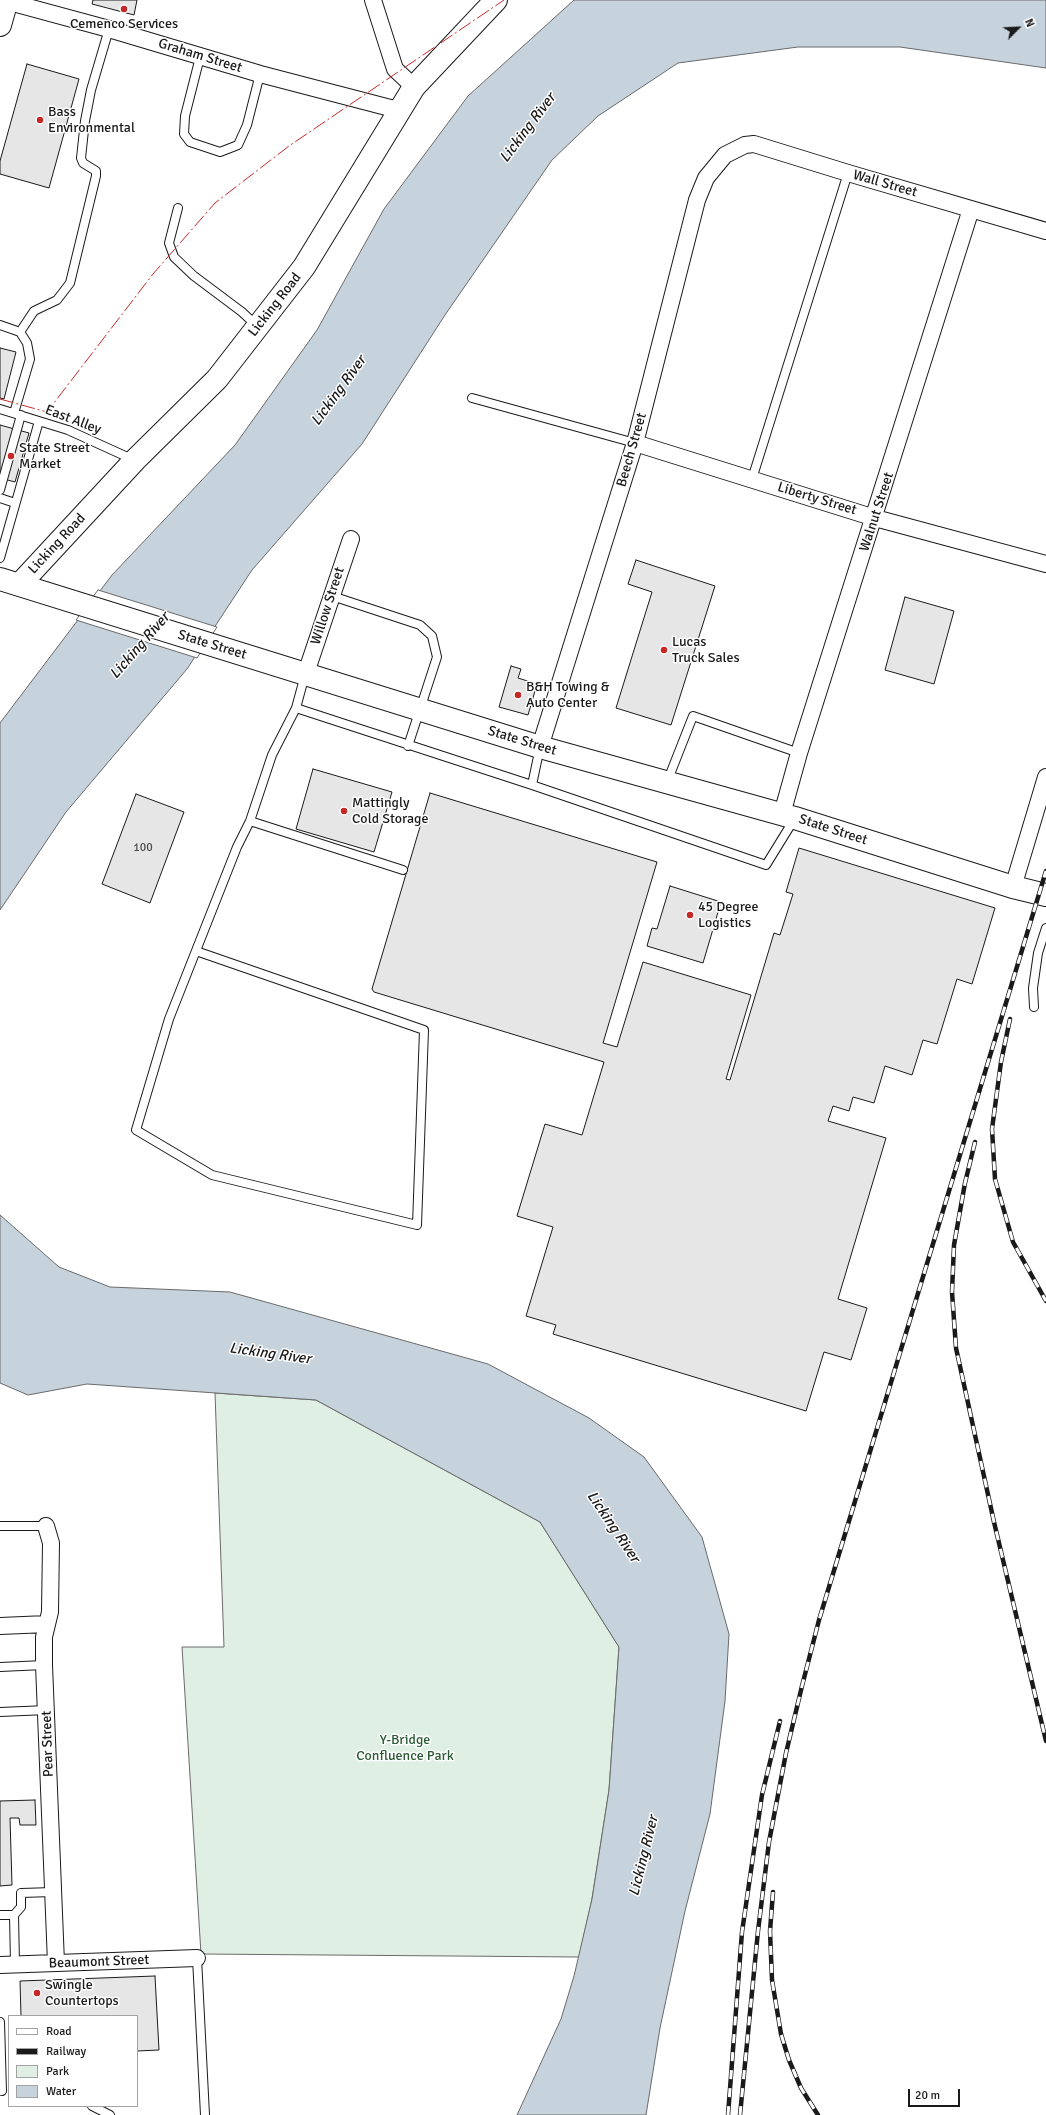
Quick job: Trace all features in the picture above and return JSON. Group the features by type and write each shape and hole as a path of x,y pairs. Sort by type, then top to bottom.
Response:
{"main road":[{"path":"0,25 5,0"},
{"name":"Licking Road","path":"20,585 135,460 217,379 304,267 398,110 414,87 496,0"},
{"name":"State Street","path":"20,585 276,665 420,708 540,747 789,816 1013,887 1046,895"}],"street":[{"name":"Graham Street","path":"5,0 260,74 398,110"},
{"path":"373,0 395,69 414,87"},
{"name":"Wall Street","path":"725,155 745,145 754,144 1046,231"},
{"name":"Beech Street","path":"540,747 635,443 697,200 706,178 725,155"},
{"name":"Walnut Street","path":"789,816 799,753 875,518 971,209"},
{"name":"Liberty Street","path":"635,443 875,518 1046,564"},
{"name":"Willow Street","path":"306,673 350,539"},
{"path":"1013,887 1046,776"},
{"name":"Pear Street","path":"46,1526 51,1543 50,1612 44,1637 44,1665 56,1963"},
{"path":"0,1626 47,1624"},
{"name":"Beaumont Street","path":"8,1965 197,1958"}],"lane":[{"path":"20,332 34,311 57,300 70,283 96,176 96,171 82,163 81,158 85,121 91,90 109,29"},
{"path":"200,57 185,116 184,134 190,142 220,152 238,145 247,125 260,74"},
{"path":"752,479 848,173"},
{"path":"178,208 169,243 174,257 194,276 242,312 258,327"},
{"path":"0,325 20,332 27,343 30,360 0,490"},
{"path":"472,398 635,443"},
{"name":"East Alley","path":"0,408 68,430 135,460"},
{"path":"0,558 39,421"},
{"path":"0,498 15,503"},
{"path":"332,596 420,625 432,636 437,657 408,746"},
{"path":"196,951 424,1030 417,1225 212,1175 136,1130 169,1019 237,847 250,821 272,755 296,708 306,673"},
{"path":"296,708 408,746 532,785 766,865 789,816"},
{"path":"666,782 693,716 799,753"},
{"path":"532,785 540,747"},
{"path":"250,821 403,870"},
{"path":"1034,1008 1033,988 1038,953 1046,928"},
{"path":"0,1526 46,1526"},
{"path":"0,1667 44,1665"},
{"path":"0,1712 47,1710"},
{"path":"8,1965 14,1915 21,1907 21,1894 53,1892"},
{"path":"0,1915 14,1915"},
{"path":"197,1958 205,2115"},
{"path":"0,2022 4,2090"},
{"path":"94,2107 110,2115"}],"green space":[{"name":"Y-Bridge Confluence Park","path":"215,1393 316,1400 540,1522 619,1647 609,1790 592,1899 579,1957 201,1954 182,1647 224,1647"}],"water":[{"name":"Licking River","path":"574,0 1046,0 1046,68 900,47 798,47 678,63 598,116 552,160 445,315 362,444 252,570 187,669 66,812 0,910 0,723 112,575 235,445 317,330 384,209 468,96"},
{"name":"Licking River","path":"0,1215 59,1267 110,1287 230,1292 488,1364 589,1418 644,1457 702,1537 729,1634 725,1701 710,1814 685,1911 660,2028 646,2115 517,2115 561,2019 574,1976 592,1899 609,1790 619,1647 540,1522 316,1400 87,1384 28,1395 0,1383"}],"pier":[{"path":"98,590 217,627 197,658 76,620"}],"building":[{"name":"Cemenco Services","path":"93,0 137,0 134,15 92,4"},
{"name":"Bass Environmental","path":"27,64 79,79 49,188 0,174 0,161"},
{"path":"0,348 16,352 4,399 0,398"},
{"name":"State Street Market","path":"0,425 29,433 15,482 0,478"},
{"name":"Lucas Truck Sales","path":"636,560 715,586 671,725 616,708 652,592 628,584"},
{"path":"905,597 954,611 934,684 885,670"},
{"name":"B&H Towing & Auto Center","path":"511,666 521,669 518,678 537,684 528,715 499,707"},
{"name":"Mattingly Cold Storage","path":"313,769 392,792 374,852 296,829"},
{"path":"430,793 657,862 603,1043 617,1047 643,962 751,995 726,1079 730,1080 774,933 780,935 793,894 786,892 799,848 995,908 972,984 957,979 937,1044 923,1040 912,1075 885,1066 874,1103 853,1097 849,1111 833,1106 828,1121 886,1138 838,1299 867,1308 851,1360 824,1352 806,1411 553,1334 556,1325 526,1316 553,1227 517,1216 545,1124 582,1135 604,1062 374,992 372,989"},
{"path":"136,794 184,812 150,903 102,884"},
{"name":"45 Degree Logistics","path":"670,886 721,902 703,963 647,946 652,928 657,929"},
{"path":"35,1800 36,1825 20,1825 19,1818 10,1818 12,1885 0,1886 0,1801"},
{"path":"155,1976 159,2050 138,2051 138,2015 21,2015 20,1981"}],"railway":[{"path":"740,2115 758,1931 769,1842 786,1753 802,1686 819,1620 1046,871"},
{"path":"1010,1019 1001,1062 992,1129 995,1179 1013,1242 1046,1301"},
{"path":"975,1142 965,1183 954,1245 952,1292 956,1348 994,1522 1046,1741"},
{"path":"728,2115 742,1932 762,1795 780,1721"},
{"path":"773,1892 770,1931 772,1980 781,2034 789,2060 801,2088 818,2115"}],"power":[{"path":"0,399 47,412 153,274 215,203 289,146 504,0"}],"place":[{"name":"Cemenco Services","path":"124,9"},
{"name":"Bass Environmental","path":"40,120"},
{"name":"State Street Market","path":"11,456"},
{"name":"Lucas Truck Sales","path":"664,650"},
{"name":"B&H Towing & Auto Center","path":"518,695"},
{"name":"Mattingly Cold Storage","path":"344,811"},
{"name":"45 Degree Logistics","path":"690,915"},
{"name":"Swingle Countertops","path":"37,1993"}]}
